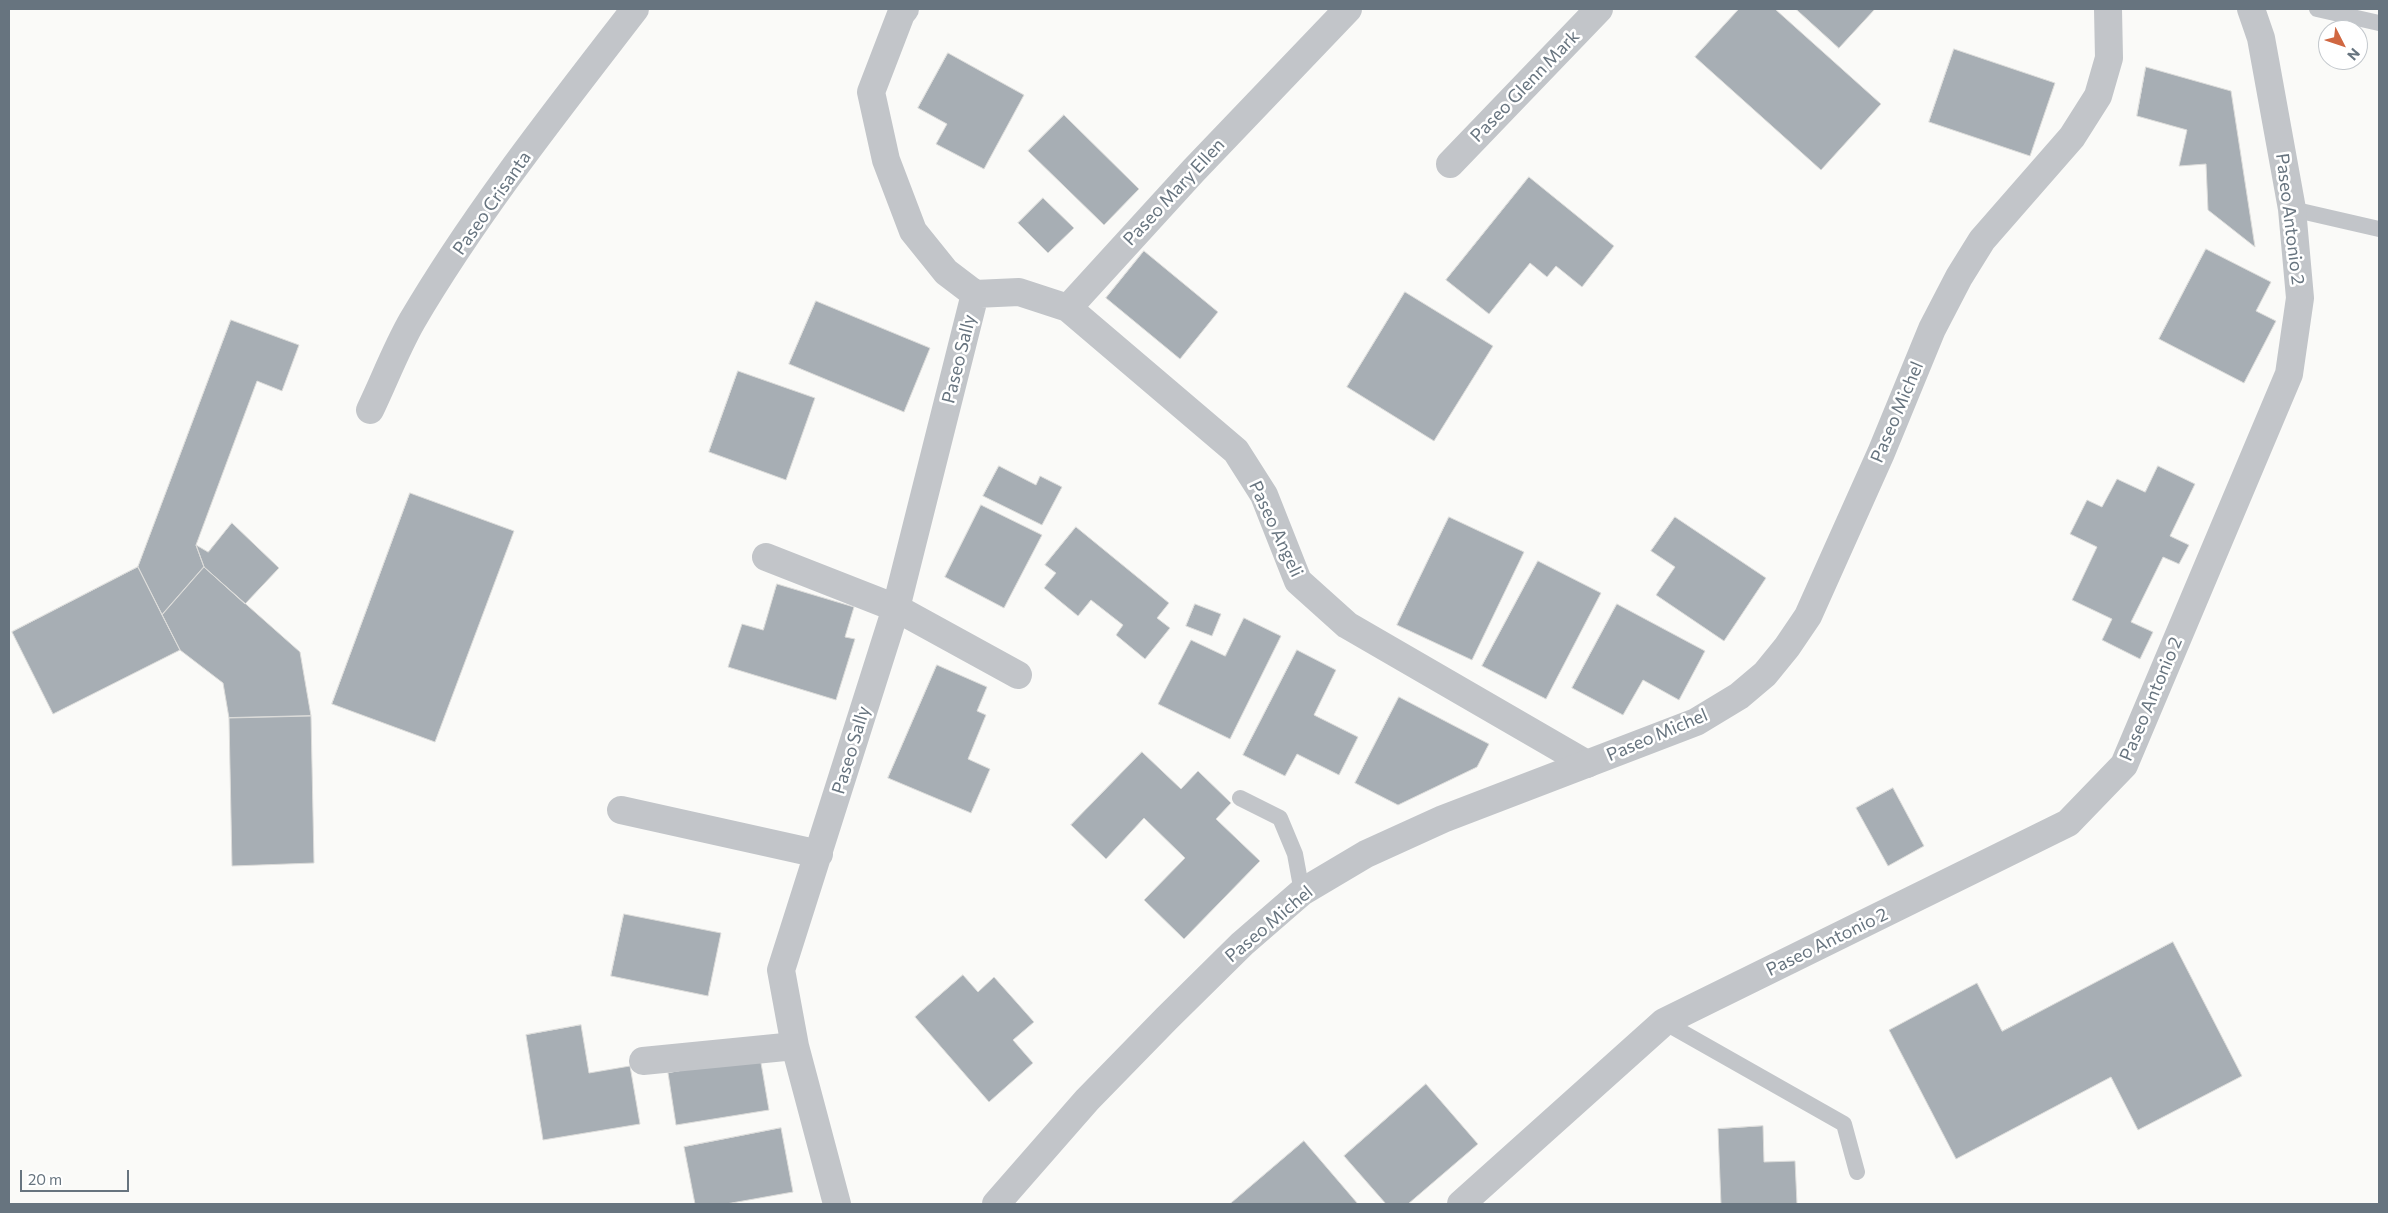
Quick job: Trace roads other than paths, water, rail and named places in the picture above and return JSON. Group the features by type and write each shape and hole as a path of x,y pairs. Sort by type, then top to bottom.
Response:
{"street":[{"name":"Paseo Crisanta","path":"370,410 412,322 483,212 560,106 635,9"},
{"path":"906,9 901,14 871,92 886,160 913,231 946,272 975,294 1019,292 1068,308"},
{"name":"Paseo Mary Ellen","path":"1068,308 1194,170 1348,9"},
{"name":"Paseo Glenn Mark","path":"1450,164 1599,9"},
{"name":"Paseo Michel","path":"996,1204 1087,1100 1167,1018 1242,944 1302,892 1366,854 1443,819 1696,722 1739,696 1765,674 1787,648 1808,616 1881,453 1932,329 1959,276 1982,240 2072,137 2098,96 2109,58 2108,9"},
{"name":"Paseo Antonio 2","path":"1461,1204 1664,1022 2068,823 2124,765 2289,374 2300,298 2292,209 2261,38 2251,9"},
{"name":"Paseo Sally","path":"836,1204 795,1046 781,970 896,608 975,294"},
{"name":"Paseo Angeli","path":"1068,308 1236,451 1264,495 1298,581 1347,625 1587,764"},
{"path":"766,557 896,608 1018,675"},
{"path":"621,810 819,854"},
{"path":"642,1061 795,1046"}],"lane":[{"path":"2317,9 2379,23"},
{"path":"2292,209 2379,229"},
{"path":"1240,798 1280,818 1295,854 1302,892"},
{"path":"1664,1022 1844,1124 1857,1172"}]}
